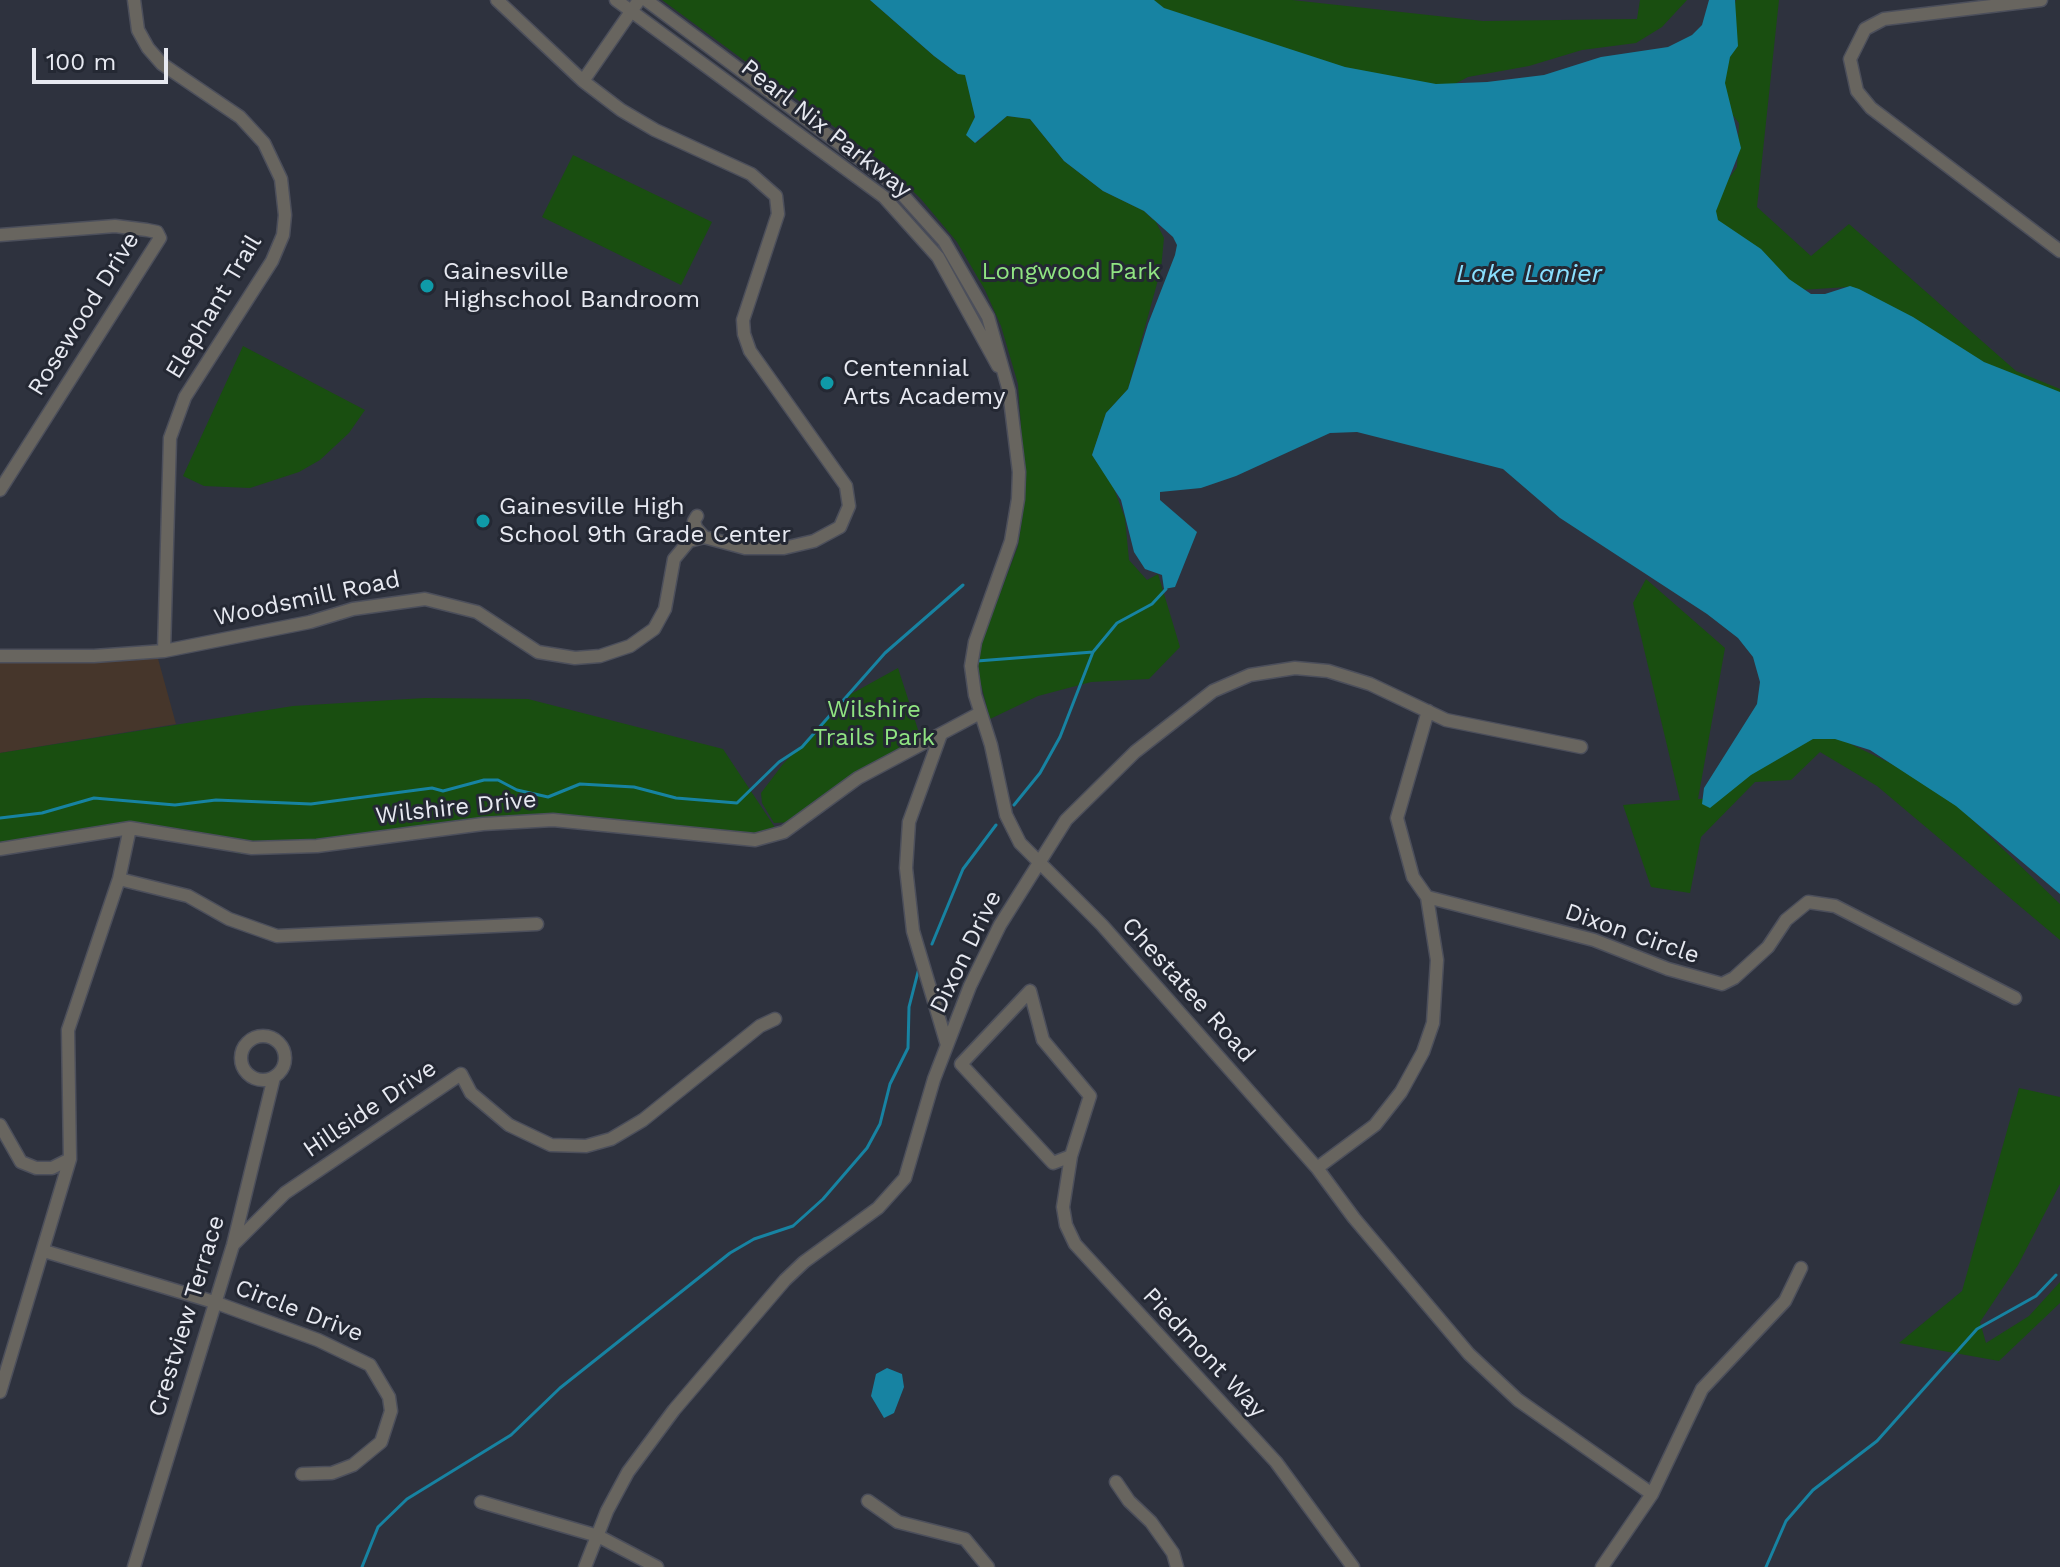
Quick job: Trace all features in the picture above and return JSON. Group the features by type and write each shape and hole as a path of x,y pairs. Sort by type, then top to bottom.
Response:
{"street":[{"name":"Elephant Trail","path":"134,0 138,30 148,48 162,64 254,130 273,159 285,199 285,226 279,246 185,397 170,438 164,651"},
{"path":"497,0 583,81 655,130 751,174 776,196 778,214 743,320 750,351 843,479 849,493 846,516 832,533 784,548 745,548 704,537 696,528 694,521 697,516"},
{"name":"Pearl Nix Parkway","path":"616,0 636,6 843,164 904,218 951,279 1009,391"},
{"name":"Pearl Nix Parkway","path":"646,0 873,166 913,205 944,241 976,294 997,343 1009,391"},
{"path":"2041,0 1884,19 1865,29 1850,59 1857,91 1871,108 2060,251"},
{"path":"583,81 636,6"},
{"name":"Rosewood Drive","path":"0,235 121,227 157,232 160,238 0,490"},
{"name":"Chestatee Road","path":"1009,391 1018,499 1004,568 971,661 980,713 991,745 1009,823 1037,862 1102,925 1317,1168 1354,1218 1477,1362 1518,1400 1652,1494"},
{"name":"Woodsmill Road","path":"0,656 94,656 164,651 310,622 353,609 425,599 477,612 538,652 566,657 600,656 630,646 654,629 665,609 677,553 684,544 704,537"},
{"name":"Dixon Drive","path":"585,1567 628,1472 653,1438 763,1305 804,1262 895,1192 913,1157 947,1045 970,986 1037,862 1066,820 1135,752 1213,691 1250,675 1295,668 1328,671 1370,684 1446,720 1581,747"},
{"path":"1317,1168 1375,1125 1401,1092 1423,1052 1433,1023 1437,960 1427,897 1413,877 1397,818 1428,711"},
{"name":"Wilshire Drive","path":"0,849 130,828 252,848 317,846 483,824 553,820 755,840 784,832 858,778 980,713"},
{"path":"941,734 909,822 906,868 913,931 947,1045"},
{"path":"0,1392 70,1159 68,1030 119,879 130,828"},
{"path":"119,879 188,896 229,919 277,936 537,924"},
{"name":"Dixon Circle","path":"1427,897 1594,940 1668,969 1722,984 1734,978 1768,947 1786,920 1808,902 1835,906 2015,998"},
{"name":"Piedmont Way","path":"1071,1156 1053,1163 961,1064 1030,991 1043,1040 1090,1096 1071,1156 1063,1207 1066,1225 1075,1244 1276,1462 1353,1567"},
{"name":"Hillside Drive","path":"233,1245 285,1193 461,1074 471,1093 509,1125 551,1145 586,1146 611,1139 643,1120 760,1026 775,1019"},
{"name":"Crestview Terrace","path":"134,1567 233,1245 274,1077"},
{"path":"0,1125 21,1162 36,1168 52,1168 70,1159"},
{"name":"Circle Drive","path":"44,1251 214,1302 359,1356 370,1365 382,1382 391,1411 381,1442 353,1465 332,1473 302,1474"},
{"path":"1602,1567 1652,1494 1702,1389 1785,1301 1801,1268"},
{"path":"1116,1482 1165,1543 1177,1567"},
{"path":"868,1501 898,1522 965,1539 988,1567"},
{"path":"481,1502 598,1536 657,1567"}],"shaded area":[{"path":"154,644 176,724 0,753 0,662 81,663"}],"green space":[{"name":"Longwood Park","path":"662,0 870,0 934,56 958,74 965,74 974,112 976,143 1007,116 1030,119 1064,161 1103,191 1144,211 1153,220 1172,200 1175,202 1156,222 1164,238 1161,269 1128,389 1106,413 1092,455 1113,486 1125,518 1129,560 1147,580 1158,574 1180,647 1149,679 1091,682 1038,696 990,719 978,673 978,652 1018,546 1024,506 1024,470 1018,384 1001,326 985,290 957,242 921,199 886,165"},
{"path":"1138,0 1292,0 1483,21 1637,19 1640,0 1687,0 1662,27 1636,43 1582,50 1529,66 1468,77 1424,100"},
{"path":"1736,0 1779,0 1757,207 1811,256 1849,224 2016,371 2060,389 2060,413 1848,287 1800,290 1702,216 1737,167 1739,123 1707,84"},
{"path":"573,155 712,222 681,285 542,217"},
{"path":"243,346 365,410 349,433 320,460 299,472 250,488 204,486 183,476"},
{"path":"1646,579 1725,648 1698,799 1718,798 1799,737 1834,736 1890,763 1951,799 2060,904 2060,940 1877,786 1820,752 1791,780 1755,782 1701,837 1690,893 1651,887 1623,805 1680,800 1633,603"},
{"name":"Wilshire Trails Park","path":"898,668 921,739 793,822 774,823 762,803 761,793 783,764 851,694"},
{"path":"425,698 528,699 723,749 782,838 742,845 593,823 465,826 241,854 137,829 0,852 0,753 293,706"},
{"path":"2019,1088 2060,1097 2060,1184 2018,1265 1980,1322 1986,1343 2029,1316 2060,1282 2060,1303 1999,1361 1899,1343 1962,1291"}],"water":[{"name":"Lake Lanier","path":"870,0 1154,0 1164,8 1345,67 1436,84 1544,75 1601,57 1668,47 1692,35 1702,25 1709,0 1735,0 1738,46 1730,57 1725,83 1741,148 1716,211 1718,220 1761,249 1789,279 1811,294 1825,294 1850,286 1859,289 1913,317 1984,362 2060,392 2060,894 1956,806 1870,750 1835,739 1813,739 1751,775 1710,808 1702,804 1704,788 1757,704 1760,682 1753,657 1738,638 1707,614 1560,518 1503,469 1357,432 1330,433 1236,476 1201,488 1160,492 1160,500 1197,532 1175,587 1164,589 1162,575 1145,569 1134,552 1121,500 1092,455 1106,413 1128,389 1177,245 1173,237 1144,211 1103,191 1064,161 1030,119 1007,116 975,143 966,135 975,117 965,75 958,74 934,56"},
{"path":"887,1368 902,1374 904,1387 894,1413 884,1418 871,1396 876,1374"}],"waterway":[{"path":"0,818 42,813 94,798 175,805 216,800 311,804 432,788 443,791 484,780 498,780 517,790 548,797 580,784 634,787 676,798 737,803 779,762 802,747 885,653 963,585"},
{"path":"1014,805 1040,773 1060,737 1093,652 1117,623 1152,604 1166,589"},
{"path":"977,661 1093,652"},
{"path":"932,944 963,869 996,825"},
{"path":"362,1567 378,1527 407,1499 511,1435 560,1388 730,1253 754,1239 793,1226 823,1199 867,1148 880,1124 890,1084 908,1048 909,1007 919,968"},
{"path":"1766,1567 1786,1521 1813,1490 1877,1441 1977,1329 2036,1296 2056,1275"}],"place":[{"name":"Gainesville Highschool Bandroom","path":"427,286"},
{"name":"Centennial Arts Academy","path":"827,383"},
{"name":"Gainesville High School 9th Grade Center","path":"483,521"}]}
